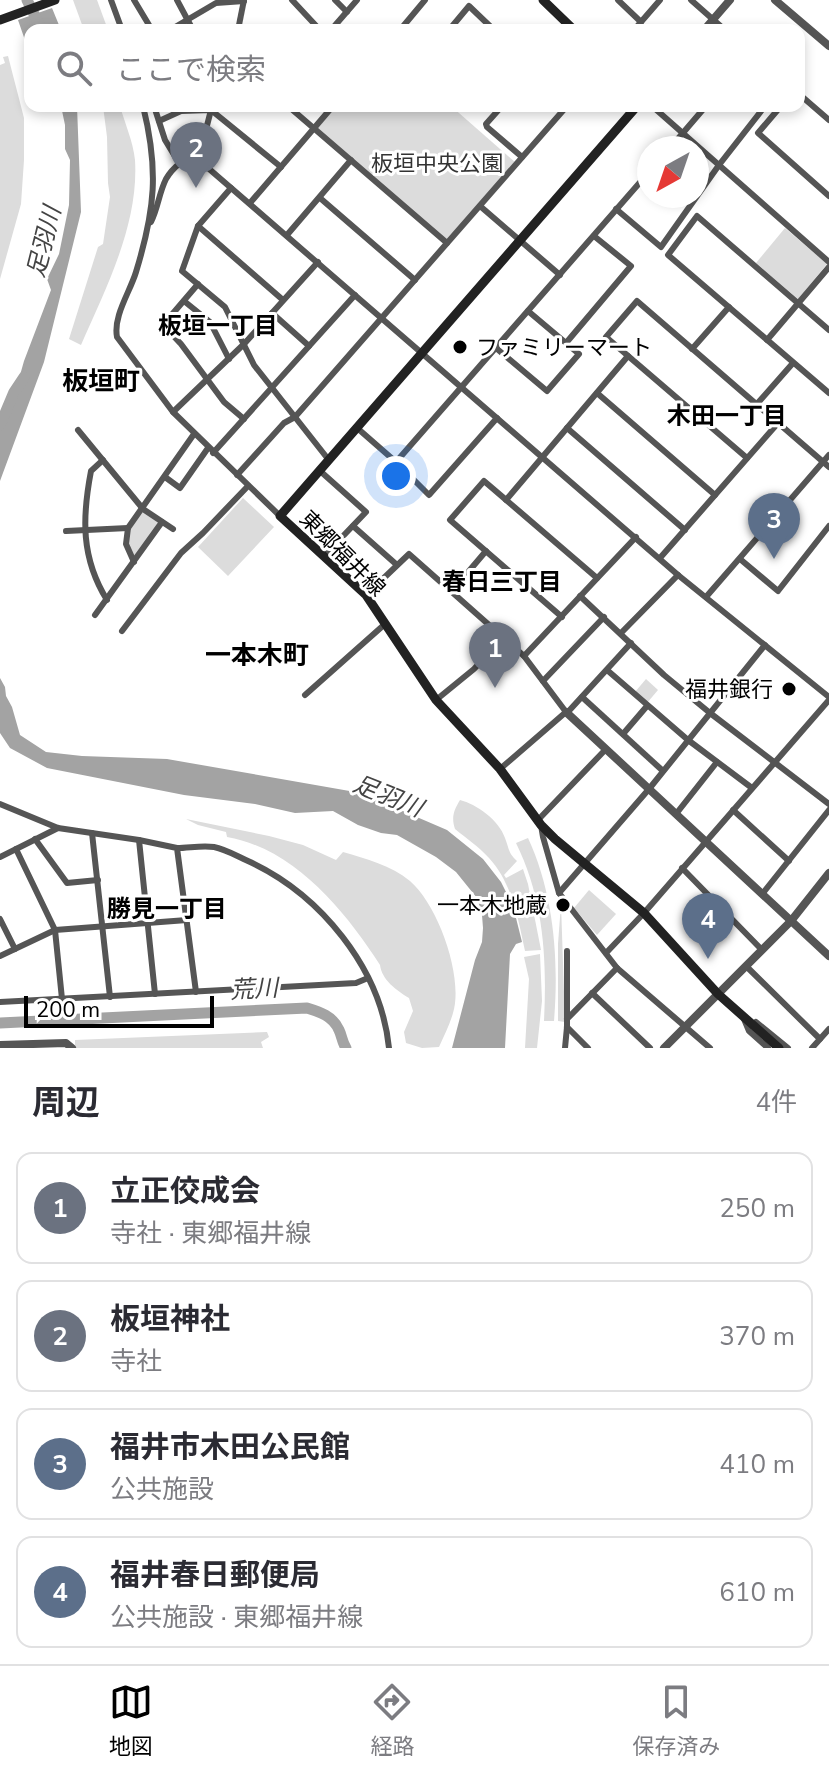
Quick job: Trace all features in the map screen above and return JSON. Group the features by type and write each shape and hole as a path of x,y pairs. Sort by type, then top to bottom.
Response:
{"main road":[{"path":"0,20 55,0"},
{"path":"543,0 568,24"},
{"name":"東郷福井線","path":"632,112 280,516 366,595 436,700 500,769 540,823 644,913 718,994 779,1048"}],"street":[{"path":"111,0 121,24"},
{"path":"134,0 148,24"},
{"path":"177,0 190,24"},
{"path":"292,0 313,24"},
{"path":"335,0 347,12"},
{"path":"336,24 357,0"},
{"path":"405,24 425,0"},
{"path":"618,0 641,22 660,0"},
{"path":"691,0 718,24"},
{"path":"709,24 730,0"},
{"path":"775,0 803,24"},
{"path":"179,24 215,2 244,1 239,24"},
{"path":"454,24 469,6 488,24"},
{"path":"805,26 829,46"},
{"path":"805,99 829,120"},
{"path":"144,112 152,147 154,179 148,226 135,274 115,327 117,337 173,412 280,516"},
{"path":"156,112 165,140 179,163"},
{"path":"159,121 174,112"},
{"path":"211,112 201,149 208,168 678,575 829,699 606,953"},
{"path":"217,112 281,167"},
{"path":"295,112 447,243"},
{"path":"250,203 328,112"},
{"path":"496,112 486,124 487,127 522,157"},
{"path":"237,475 284,423 295,417 562,112"},
{"path":"659,112 829,264 767,340"},
{"path":"680,136 701,112"},
{"path":"616,209 661,247 760,112"},
{"path":"776,112 758,133 829,196"},
{"path":"148,226 167,179 179,163 201,149"},
{"path":"287,235 351,160"},
{"path":"396,462 637,185"},
{"path":"231,188 198,226 182,271 225,307 254,365 328,459"},
{"path":"320,198 415,280"},
{"path":"480,206 560,275"},
{"path":"829,330 697,216 668,255 829,393"},
{"path":"198,226 283,300"},
{"path":"566,343 631,266 594,236"},
{"path":"173,412 244,344 318,262"},
{"path":"198,284 163,325 224,402 244,419"},
{"path":"165,477 180,488 211,450 244,419 355,295"},
{"path":"184,301 210,322 229,359"},
{"path":"747,458 606,337 637,301 826,465"},
{"path":"692,349 729,307"},
{"path":"496,348 547,391 579,354 528,311"},
{"path":"272,313 309,346"},
{"path":"506,500 628,356"},
{"path":"756,405 793,363"},
{"path":"597,393 715,495"},
{"path":"356,427 429,495 497,418"},
{"path":"660,558 778,423"},
{"path":"567,428 685,530"},
{"path":"78,430 143,509 173,529"},
{"path":"134,562 126,544 128,528 194,434"},
{"path":"706,597 826,465 829,455"},
{"path":"103,460 91,471 85,502 85,529 91,568 107,600"},
{"path":"319,470 366,512 324,556"},
{"path":"562,617 450,520 484,481 597,578"},
{"path":"122,631 181,553 248,486"},
{"path":"95,615 162,522"},
{"path":"353,526 397,565"},
{"path":"740,559 778,591 829,526"},
{"path":"66,531 128,528"},
{"path":"524,656 636,537"},
{"path":"452,591 486,551"},
{"path":"366,595 409,554 524,656 566,712 825,953 829,940"},
{"path":"621,633 678,575"},
{"path":"580,596 664,675 829,807 763,893"},
{"path":"543,681 604,617"},
{"path":"305,695 385,624"},
{"path":"436,700 474,669 504,637"},
{"path":"500,769 582,697 631,643"},
{"path":"559,893 649,789 765,645"},
{"path":"607,670 688,740 752,788"},
{"path":"582,697 663,771"},
{"path":"623,734 647,706"},
{"path":"606,749 540,823 559,893 617,968 710,1048"},
{"path":"676,814 717,762"},
{"path":"0,804 58,828 177,848 214,847 252,863 289,885 330,922 347,943 380,1002 389,1047"},
{"path":"733,810 789,861"},
{"path":"0,846 2,856 58,828"},
{"path":"92,833 110,997"},
{"path":"35,839 67,883 98,880"},
{"path":"139,840 155,994"},
{"path":"177,848 196,992"},
{"path":"16,849 55,930 62,999"},
{"path":"682,868 762,950"},
{"path":"664,1048 791,921 829,873"},
{"path":"0,919 15,949"},
{"path":"0,956 55,930 187,920"},
{"path":"565,1048 567,951"},
{"path":"746,966 820,1039"},
{"path":"567,1023 617,968"},
{"path":"0,1002 356,983 368,978"},
{"path":"592,993 650,1048"},
{"path":"744,1019 749,1031 768,1048"},
{"path":"744,1019 756,1022 788,1048"},
{"path":"567,1023 588,1048"},
{"path":"812,1048 829,1029"},
{"path":"0,1045 66,1043 72,1048"}],"green space":[{"path":"73,0 97,0 106,24 82,24"},
{"path":"8,56 24,118 24,160 21,204 0,279 0,65 5,63 3,57"},
{"path":"104,112 122,112 135,160 132,208 119,255 81,345 69,339 98,247 103,244 110,197"},
{"name":"板垣中央公園","path":"332,112 458,112 515,162 446,241 317,129"},
{"path":"785,228 827,264 798,299 756,263"},
{"path":"243,498 274,527 228,576 198,547"},
{"path":"144,511 159,523 135,558 129,544 129,533"},
{"path":"646,679 658,690 647,703 635,692"},
{"path":"460,800 486,814 502,831 510,853 517,861 504,875 506,878 523,869 541,950 525,951 513,902 503,878 485,854 455,829 454,814"},
{"path":"186,819 303,845 336,860 343,852 387,867 410,881 439,924 452,962 455,998 452,1017 439,1047 422,1048 406,1043 404,1032 413,1011 409,998 387,980 351,924 316,885 275,854 227,837 226,832"},
{"path":"528,838 544,882 553,928 556,975 554,1021 544,1021 542,930 533,886 516,843"},
{"path":"589,890 616,914 597,935 574,908"},
{"path":"561,904 565,1022 558,1021"},
{"path":"540,954 542,1001 537,1048 525,1048 529,979 524,957"},
{"path":"267,1032 269,1037 261,1042 263,1048 75,1048 75,1040"}],"shaded area":[{"path":"52,8 59,24 24,24 24,37 18,20"},
{"path":"62,112 77,112 81,212 44,362 0,481 0,424 13,400 51,290 47,279 59,254 69,205 70,160 65,149"},
{"path":"0,678 20,735 46,752 167,759 361,793 447,830 483,859 501,882 513,906 522,942 516,944 510,954 505,1048 452,1048 482,942 482,915 477,898 456,872 436,857 397,835 358,825 333,811 295,813 47,768 10,748 0,733"}],"waterway":[{"name":"足羽川","path":"27,0 39,24"},
{"name":"足羽川","path":"0,425 24,377"},
{"name":"荒川","path":"0,1023 307,1008 333,1021 346,1048"}],"place":[{"name":"板垣神社","path":"196,188"},
{"name":"ファミリーマート","path":"460,347"},
{"name":"福井市木田公民館","path":"774,559"},
{"name":"立正佼成会","path":"495,688"},
{"name":"福井銀行","path":"789,689"},
{"name":"一本木地蔵","path":"563,905"},
{"name":"福井春日郵便局","path":"708,959"}],"district":[{"name":"板垣一丁目","path":"218,326"},
{"name":"板垣町","path":"101,381"},
{"name":"木田一丁目","path":"727,416"},
{"name":"春日三丁目","path":"502,582"},
{"name":"一本木町","path":"257,655"},
{"name":"勝見一丁目","path":"167,909"}]}
